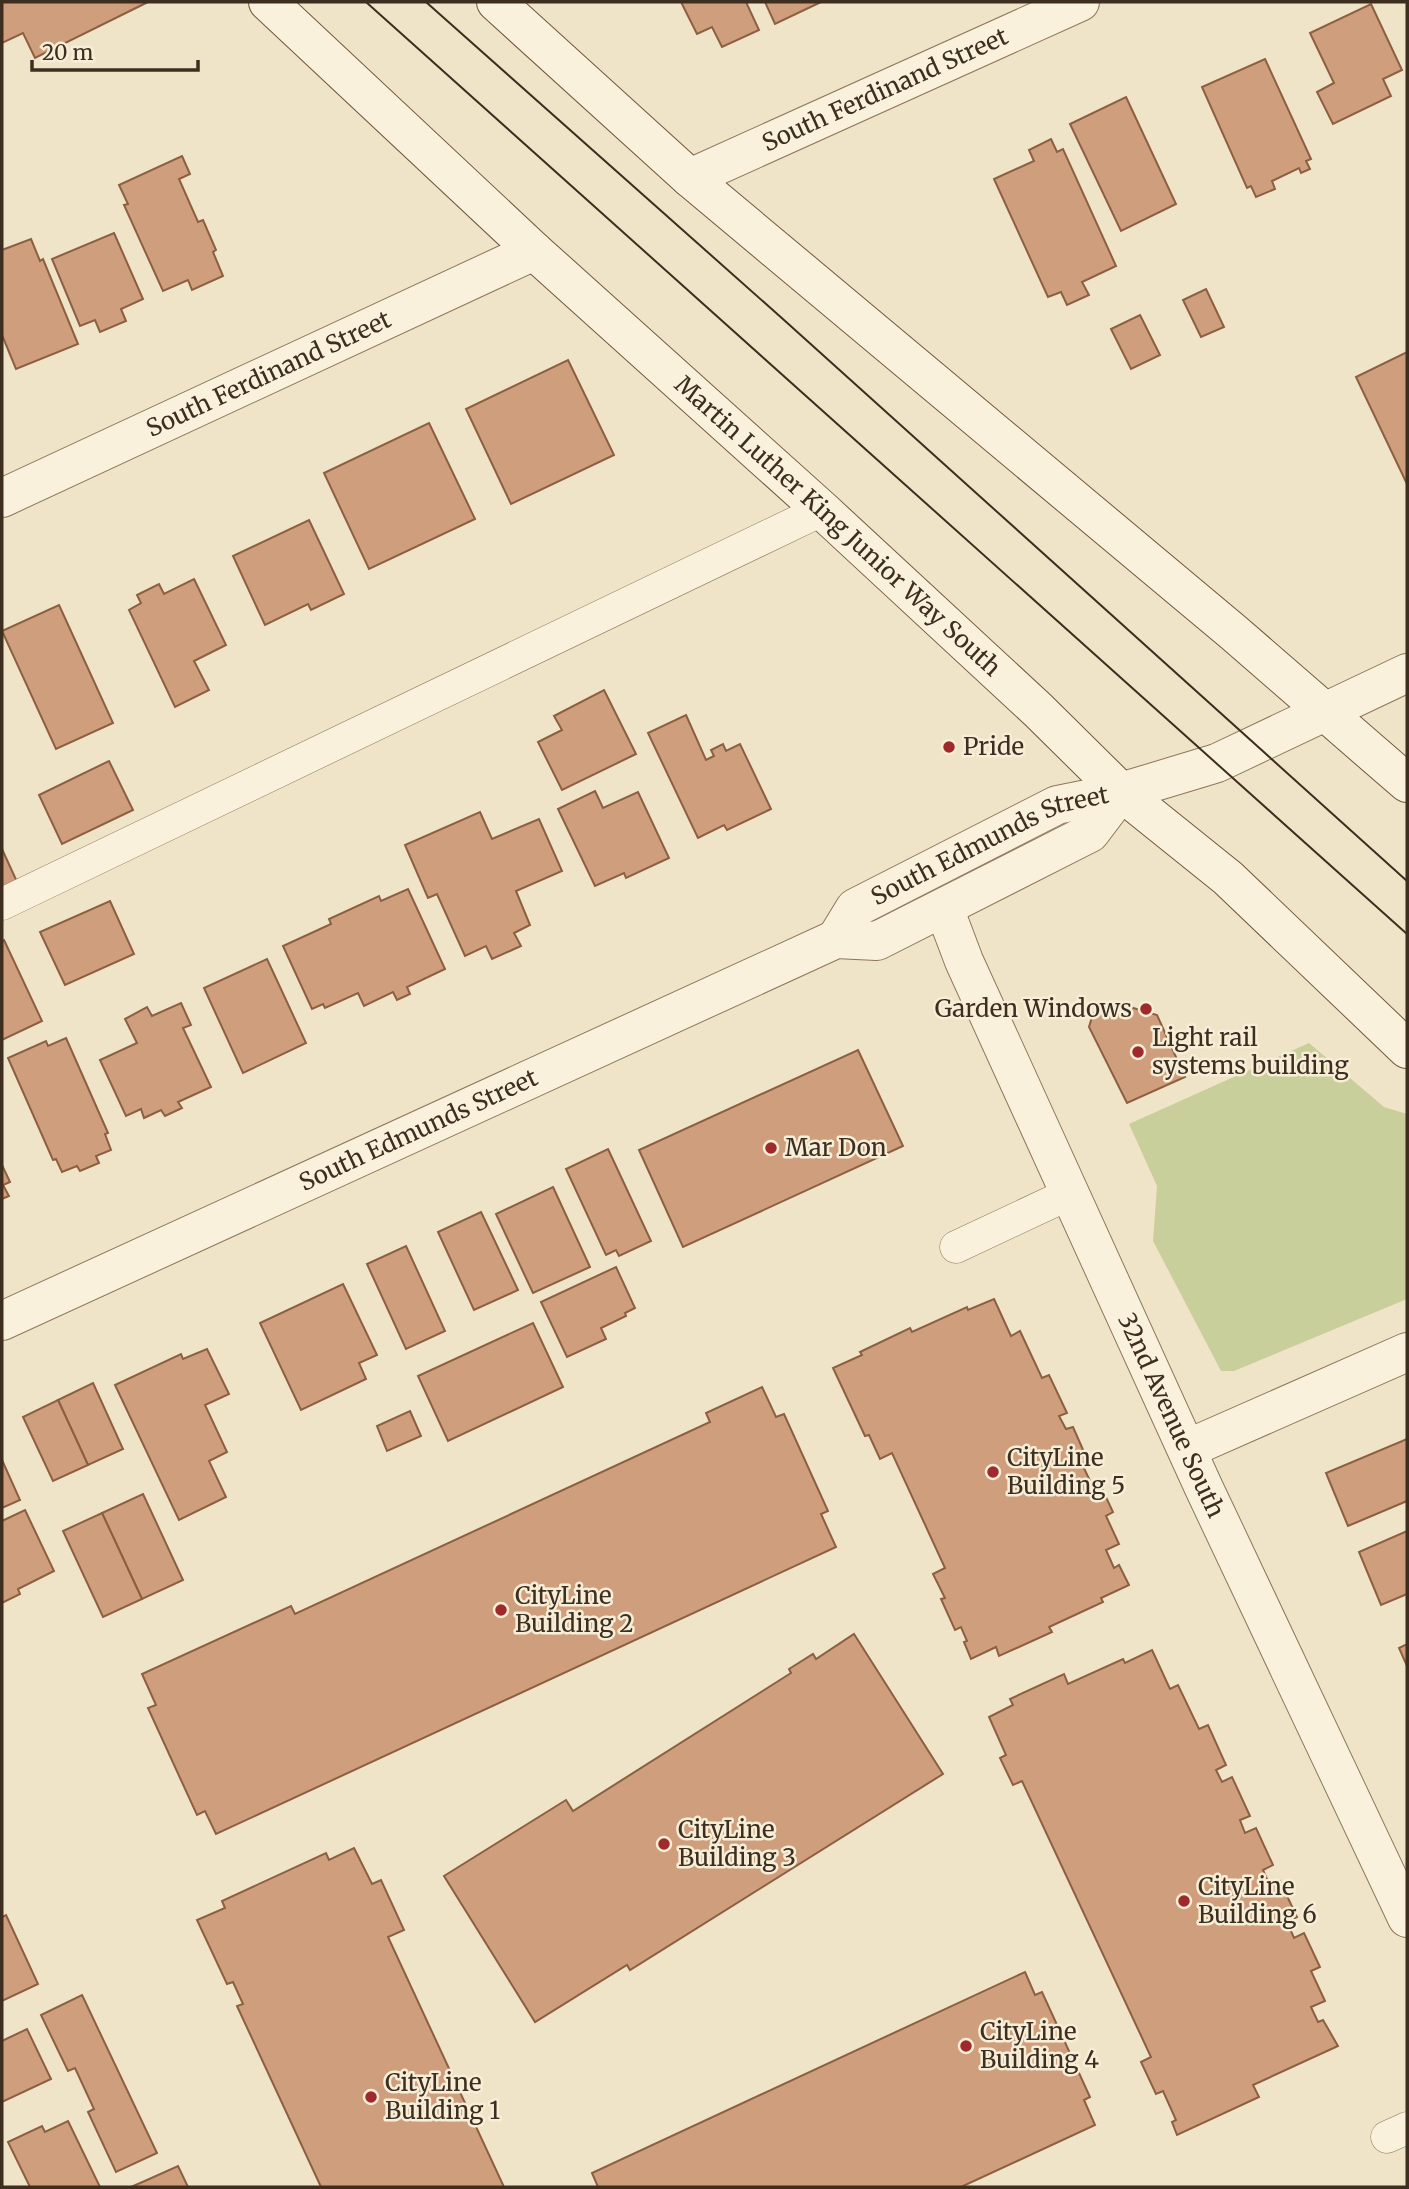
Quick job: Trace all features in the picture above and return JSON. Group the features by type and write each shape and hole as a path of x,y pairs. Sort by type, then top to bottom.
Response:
{"street":[{"name":"Martin Luther King Junior Way South","path":"268,2 534,251 822,510 1038,710 1121,792 1228,877 1407,1049"},
{"path":"496,2 690,178 1407,783"},
{"name":"South Ferdinand Street","path":"690,178 1080,2"},
{"name":"South Ferdinand Street","path":"2,498 534,251"},
{"name":"South Edmunds Street","path":"836,939 855,908 1057,805 1121,792 1217,763 1407,673"},
{"name":"South Edmunds Street","path":"2,1321 836,939 877,941 1090,833 1121,792"},
{"name":"32nd Avenue South","path":"944,908 964,961 1187,1449 1407,1918"},
{"path":"1187,1449 1407,1352"}],"lane":[{"path":"2,904 822,510"},
{"path":"956,1247 1071,1193"}],"green space":[{"path":"1309,1043 1384,1107 1407,1114 1407,1299 1234,1371 1221,1371 1153,1241 1157,1186 1129,1124"}],"building":[{"path":"2,2 148,2 35,58 23,33 2,43"},
{"path":"681,2 746,2 759,30 722,47 712,27 697,34"},
{"path":"765,2 821,2 775,24"},
{"path":"1371,4 1402,70 1383,79 1391,96 1333,124 1317,92 1334,83 1310,33"},
{"path":"1265,59 1311,159 1306,161 1310,169 1301,173 1299,168 1272,181 1275,189 1256,197 1251,186 1247,188 1202,87"},
{"path":"1126,97 1176,204 1121,231 1070,124"},
{"path":"1051,139 1057,152 1063,149 1116,266 1082,282 1089,295 1067,305 1061,292 1048,297 994,179 1034,161 1029,150"},
{"path":"182,156 190,174 179,179 198,222 203,220 216,250 213,252 223,276 192,290 188,280 163,291 124,205 128,204 119,185"},
{"path":"114,233 143,299 121,309 126,321 100,332 95,320 80,326 52,259"},
{"path":"31,239 40,261 43,259 78,344 16,369 2,335 2,250"},
{"path":"1206,289 1224,327 1201,337 1183,300"},
{"path":"1140,315 1160,355 1131,369 1111,329"},
{"path":"1407,352 1407,484 1356,377"},
{"path":"568,360 614,455 511,504 466,409"},
{"path":"429,423 475,519 369,569 324,473"},
{"path":"309,520 344,594 311,610 308,604 265,625 233,556"},
{"path":"194,579 226,645 194,661 209,690 175,707 129,610 141,603 137,595 159,584 164,594"},
{"path":"59,605 113,723 56,749 2,631"},
{"path":"604,690 636,754 562,790 538,742 562,730 554,716"},
{"path":"686,715 706,760 714,756 711,750 723,744 726,751 740,744 771,809 727,830 724,825 698,838 648,733"},
{"path":"109,761 133,810 62,844 39,795"},
{"path":"595,791 603,808 638,792 669,858 626,878 624,873 595,886 558,809"},
{"path":"480,812 492,839 539,819 562,871 516,891 530,925 514,933 521,946 492,959 486,946 465,956 437,894 428,898 405,845"},
{"path":"2,849 18,884 2,891"},
{"path":"408,889 445,969 407,987 410,994 397,1000 393,992 364,1006 358,993 325,1008 323,1004 312,1009 283,946 331,924 329,919 379,896 381,901"},
{"path":"110,901 134,954 65,985 40,932"},
{"path":"4,940 42,1021 2,1040 2,941"},
{"path":"267,959 306,1043 243,1073 204,988"},
{"path":"181,1003 191,1025 183,1028 211,1087 178,1102 182,1108 165,1116 161,1110 144,1118 141,1109 126,1116 100,1060 137,1043 125,1019 147,1007 152,1016"},
{"name":"Light rail systems building","path":"1108,1006 1130,1007 1157,1015 1185,1077 1127,1103 1089,1027 1093,1014"},
{"path":"66,1038 108,1133 105,1134 111,1150 96,1156 99,1163 80,1171 77,1166 62,1172 56,1159 53,1160 8,1058 46,1041 48,1046"},
{"name":"Mar Don","path":"858,1050 903,1146 683,1247 639,1150"},
{"path":"608,1149 651,1241 619,1256 616,1250 606,1255 566,1169"},
{"path":"2,1165 10,1182 3,1185 9,1196 2,1199"},
{"path":"553,1187 590,1267 533,1293 496,1214"},
{"path":"481,1212 518,1290 474,1310 438,1232"},
{"path":"406,1246 445,1331 406,1349 367,1264"},
{"path":"616,1267 635,1308 625,1313 626,1316 601,1328 606,1339 567,1357 541,1302"},
{"path":"343,1284 377,1355 359,1363 366,1379 301,1410 260,1323"},
{"name":"CityLine Building 5","path":"994,1299 1011,1336 1020,1331 1042,1378 1049,1375 1067,1413 1059,1416 1066,1429 1073,1427 1088,1461 1082,1464 1091,1483 1098,1480 1113,1512 1106,1516 1119,1544 1106,1550 1114,1568 1119,1565 1129,1585 1101,1598 1103,1602 1049,1627 1052,1632 999,1656 996,1647 971,1659 961,1627 955,1630 941,1599 945,1598 933,1574 945,1568 892,1453 880,1459 869,1435 865,1436 833,1368 910,1328 912,1332 967,1307 968,1310"},
{"path":"533,1323 563,1387 448,1441 418,1376"},
{"path":"207,1349 229,1394 205,1405 227,1452 209,1461 226,1497 179,1520 115,1385 181,1354 183,1359"},
{"path":"93,1383 123,1449 88,1465 58,1400"},
{"name":"CityLine Building 2","path":"762,1387 776,1417 784,1414 828,1511 821,1514 836,1547 216,1834 205,1811 197,1815 148,1708 156,1705 142,1674 291,1606 295,1614 710,1422 706,1413"},
{"path":"58,1400 88,1465 53,1481 23,1417"},
{"path":"410,1411 421,1436 387,1451 377,1426"},
{"path":"1407,1439 1407,1501 1348,1526 1326,1473"},
{"path":"2,1460 20,1500 2,1508"},
{"path":"143,1494 183,1580 142,1599 102,1513"},
{"path":"25,1510 54,1571 18,1589 20,1594 2,1603 2,1521"},
{"path":"102,1513 142,1599 103,1617 63,1531"},
{"path":"1407,1531 1407,1594 1381,1605 1359,1552"},
{"name":"CityLine Building 3","path":"854,1634 943,1774 630,1970 627,1965 535,2022 444,1876 566,1800 573,1811 791,1673 789,1669 813,1654 816,1659"},
{"path":"1407,1644 1407,1666 1399,1648"},
{"name":"CityLine Building 6","path":"1152,1650 1170,1689 1178,1685 1199,1729 1208,1725 1226,1765 1216,1770 1222,1782 1232,1777 1250,1816 1240,1820 1245,1833 1256,1828 1273,1865 1263,1870 1270,1886 1280,1881 1297,1917 1287,1922 1294,1938 1304,1933 1320,1967 1311,1971 1325,2001 1311,2007 1318,2022 1323,2020 1338,2046 1253,2085 1259,2097 1177,2135 1172,2122 1176,2120 1163,2091 1156,2094 1141,2062 1151,2057 1022,1781 1013,1785 1000,1758 1006,1755 989,1717 1013,1705 1010,1699 1064,1674 1068,1684 1123,1659 1125,1663"},
{"name":"CityLine Building 1","path":"354,1848 372,1884 381,1880 404,1930 388,1937 504,2187 321,2187 237,2006 243,2004 233,1982 227,1984 197,1920 225,1908 222,1901 326,1853 329,1860"},
{"path":"6,1915 38,1984 2,2001 2,1917"},
{"name":"CityLine Building 4","path":"1025,1972 1035,1995 1042,1992 1090,2097 1084,2100 1095,2125 961,2187 598,2187 592,2173"},
{"path":"82,1995 157,2153 116,2172 88,2112 94,2109 75,2068 68,2071 41,2015"},
{"path":"27,2029 51,2079 2,2102 2,2041"},
{"path":"68,2121 100,2187 30,2187 8,2142 42,2126 45,2132"},
{"path":"178,2166 188,2187 131,2187 147,2180"}],"tram line":[{"path":"366,2 1407,934"},
{"path":"426,2 1407,881"}],"place":[{"name":"Pride","path":"949,747"},
{"name":"Garden Windows","path":"1146,1009"},
{"name":"Light rail systems building","path":"1138,1052"},
{"name":"Mar Don","path":"771,1148"},
{"name":"CityLine Building 5","path":"993,1472"},
{"name":"CityLine Building 2","path":"501,1610"},
{"name":"CityLine Building 3","path":"664,1844"},
{"name":"CityLine Building 6","path":"1184,1901"},
{"name":"CityLine Building 4","path":"966,2046"},
{"name":"CityLine Building 1","path":"371,2097"}]}
